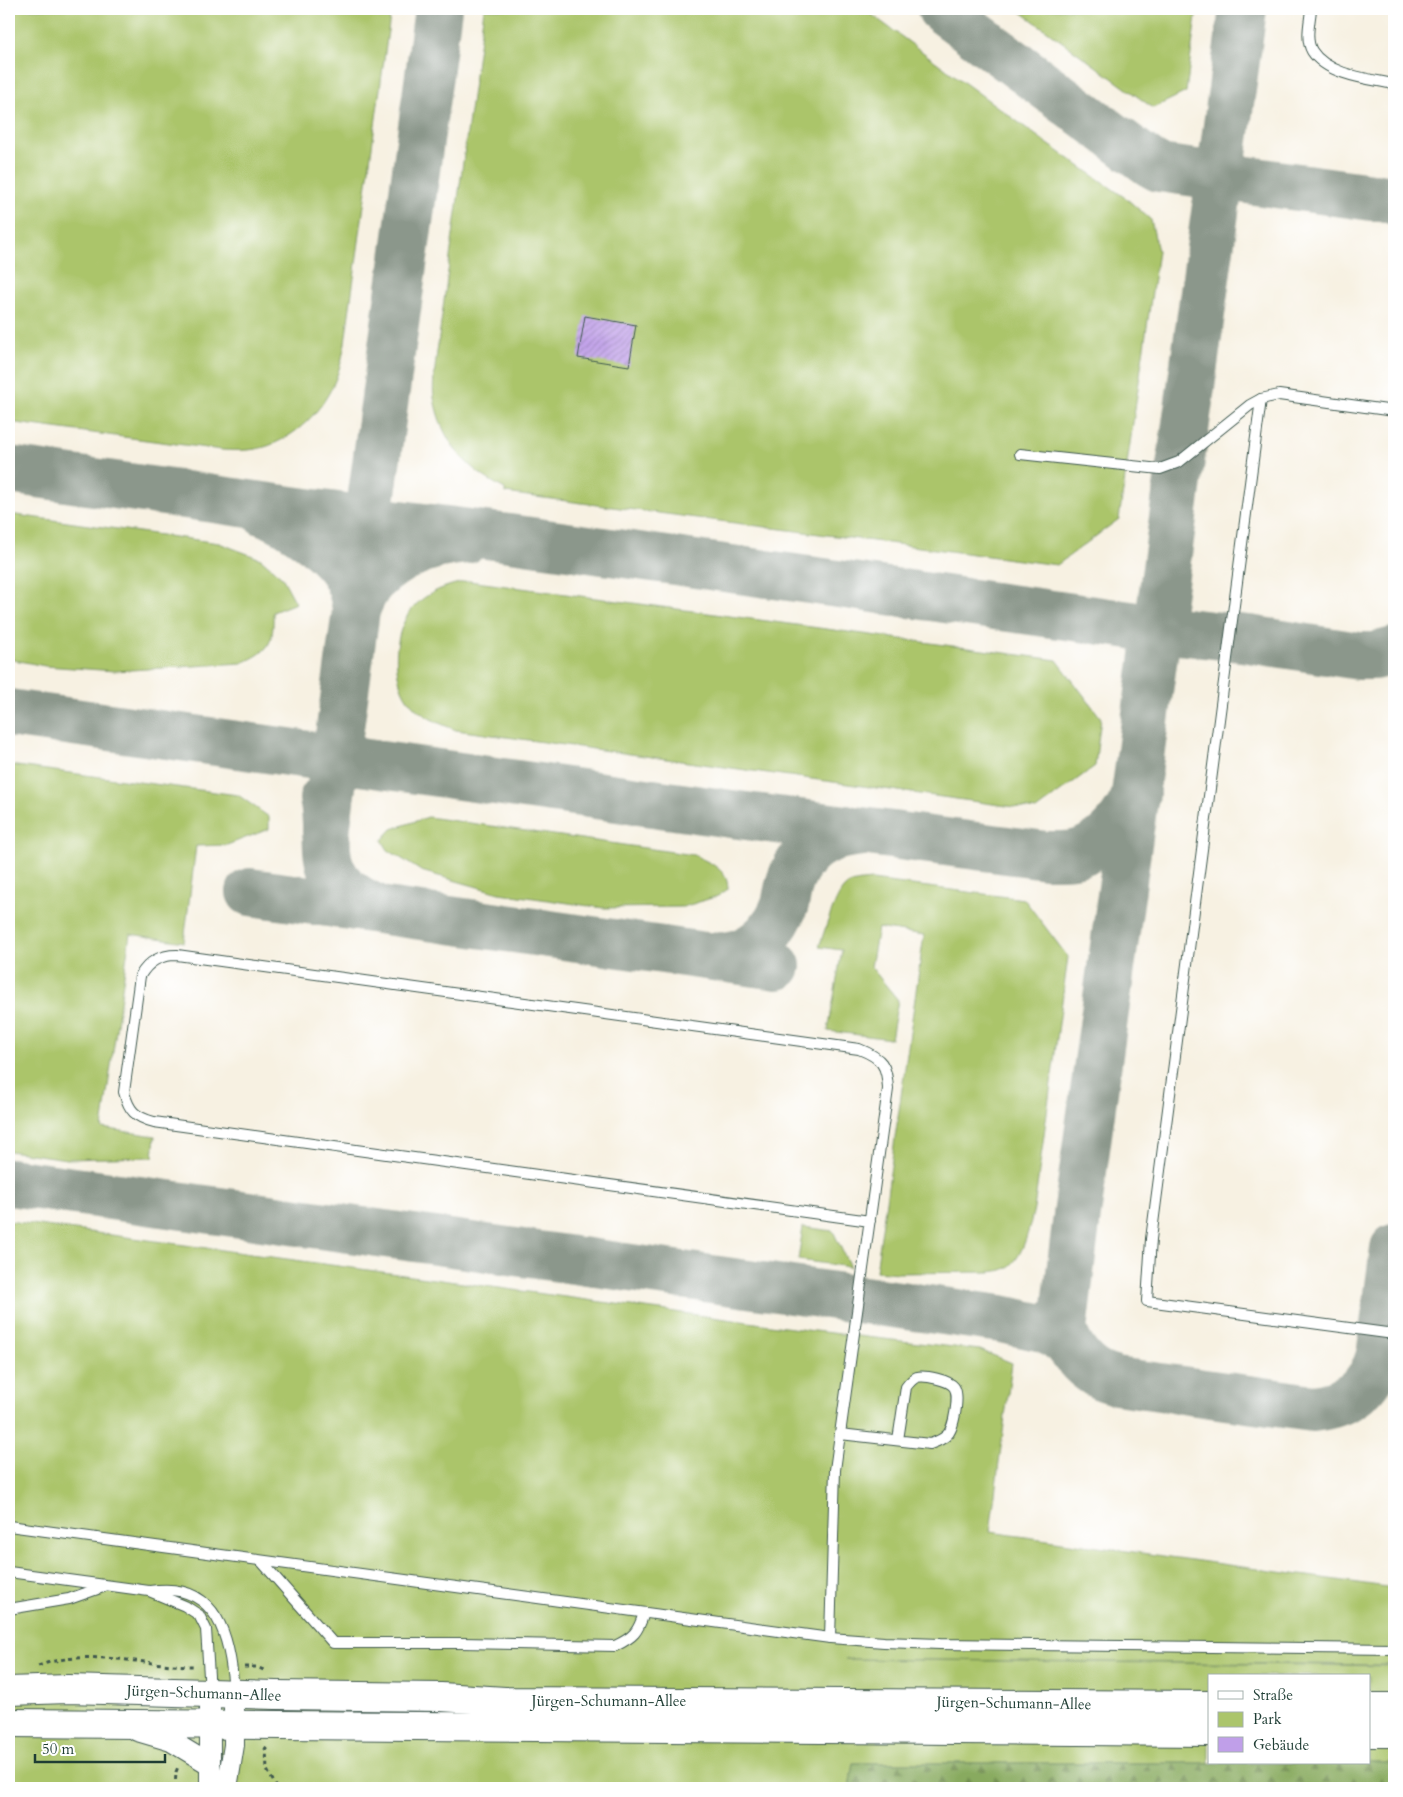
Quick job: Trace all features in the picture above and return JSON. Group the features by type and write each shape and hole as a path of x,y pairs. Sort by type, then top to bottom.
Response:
{"street":[{"name":"Jürgen-Schumann-Allee","path":"9,1691 68,1689 276,1695 441,1697 505,1701 1208,1705"},
{"path":"222,1693 227,1731 227,1788"},
{"path":"1370,1707 1394,1707"},
{"name":"Jürgen-Schumann-Allee","path":"9,1723 110,1724 227,1731 1208,1732"},
{"name":"Jürgen-Schumann-Allee","path":"110,1724 171,1741 209,1764"},
{"path":"210,1788 209,1764 227,1731"},
{"path":"1370,1733 1394,1733"}],"lane":[{"path":"1312,9 1308,33 1312,51 1327,66 1346,74 1394,84"},
{"path":"1020,454 1160,469 1179,462 1250,405 1261,399 1279,394 1394,411"},
{"path":"1261,399 1154,1219 1147,1301 1394,1334"},
{"path":"830,1638 834,1485 888,1089 887,1074 883,1063 874,1055 859,1049 177,955 166,955 155,959 146,966 140,976 124,1092 126,1102 133,1112 142,1119 174,1125 870,1220"},
{"path":"840,1434 930,1444 939,1441 948,1434 953,1424 957,1394 954,1388 941,1380 917,1377 910,1381 906,1387 898,1440"},
{"path":"9,1526 830,1638 940,1644 1394,1649"},
{"path":"262,1561 333,1643 615,1646 626,1641 639,1629 644,1613"},
{"path":"9,1572 149,1591 168,1588 189,1593 206,1605 218,1617 227,1640 232,1667 222,1693"},
{"path":"9,1609 69,1599 107,1586"},
{"path":"149,1591 185,1606 199,1615 206,1629 222,1693"}],"path":[{"path":"75,1665 76,1659"},
{"path":"227,1731 253,1745 266,1749 267,1770 276,1788"},
{"path":"175,1788 176,1772 180,1764"}],"green space":[{"path":"9,9 391,9 341,363 335,381 323,403 306,422 286,437 269,446 256,449 222,450 9,422"},
{"path":"484,9 864,9 1048,144 1127,199 1151,220 1158,251 1119,519 1057,565 505,493 505,489 479,473 458,453 450,441 438,414 433,389"},
{"path":"1017,9 1197,9 1186,92 1153,108"},
{"path":"9,514 219,543 261,559 282,577 296,603 273,612 273,631 268,645 259,654 242,663 115,671 45,666 9,659"},
{"path":"469,581 1057,660 1101,718 1095,766 1036,810 456,730 424,715 408,700 399,679 396,654 401,630 412,609 418,603 438,590"},
{"path":"9,765 238,795 269,817 269,829 227,845 196,846 184,942 130,934 102,1128 155,1136 153,1157 67,1159 9,1151"},
{"path":"428,817 694,855 712,864 725,876 728,889 718,896 683,907 603,908 499,893 421,871 388,850 382,840 392,829"},
{"path":"872,880 1024,899 1068,957 1034,1209 1020,1253 1009,1266 1002,1270 990,1272 898,1273 876,1271 924,935 878,928 871,967 898,1000 891,1039 828,1031 842,950 819,947 830,915 841,892 850,884"},
{"path":"9,1221 814,1331 980,1350 1012,1363 990,1532 1394,1588 1394,1665 845,1659 1394,1666 1394,1763 1370,1763 1370,1674 1208,1674 1208,1763 853,1763 849,1788 9,1788"},
{"path":"803,1227 833,1231 850,1267 798,1260"},
{"path":"853,1763 1394,1763 1394,1788 849,1788"}],"building":[{"path":"585,316 636,325 629,366 578,358"}],"taxiway":[{"path":"326,831 438,9"},
{"path":"941,9 1159,168 1394,200"},
{"path":"1243,9 1077,1215 1063,1330 1068,1343 1085,1365 1099,1375 1116,1381 1313,1408 1325,1406 1347,1399 1356,1393 1376,1367 1380,1355 1394,1248"},
{"path":"9,470 1159,629 1249,639 1359,656 1374,656 1394,651"},
{"path":"264,512 300,531 334,559 350,584 356,610 370,583 393,564 428,547 466,540"},
{"path":"9,713 731,814 1046,855 1080,853 1101,841 1122,820 1136,794"},
{"path":"323,799 326,817 327,850 332,872 352,895 381,910"},
{"path":"712,956 732,955 744,951 759,942 766,935 782,913 793,873 813,848 838,836 863,832"},
{"path":"250,892 777,966"},
{"path":"9,1182 1001,1319 1043,1328 1056,1334 1068,1345"}]}
